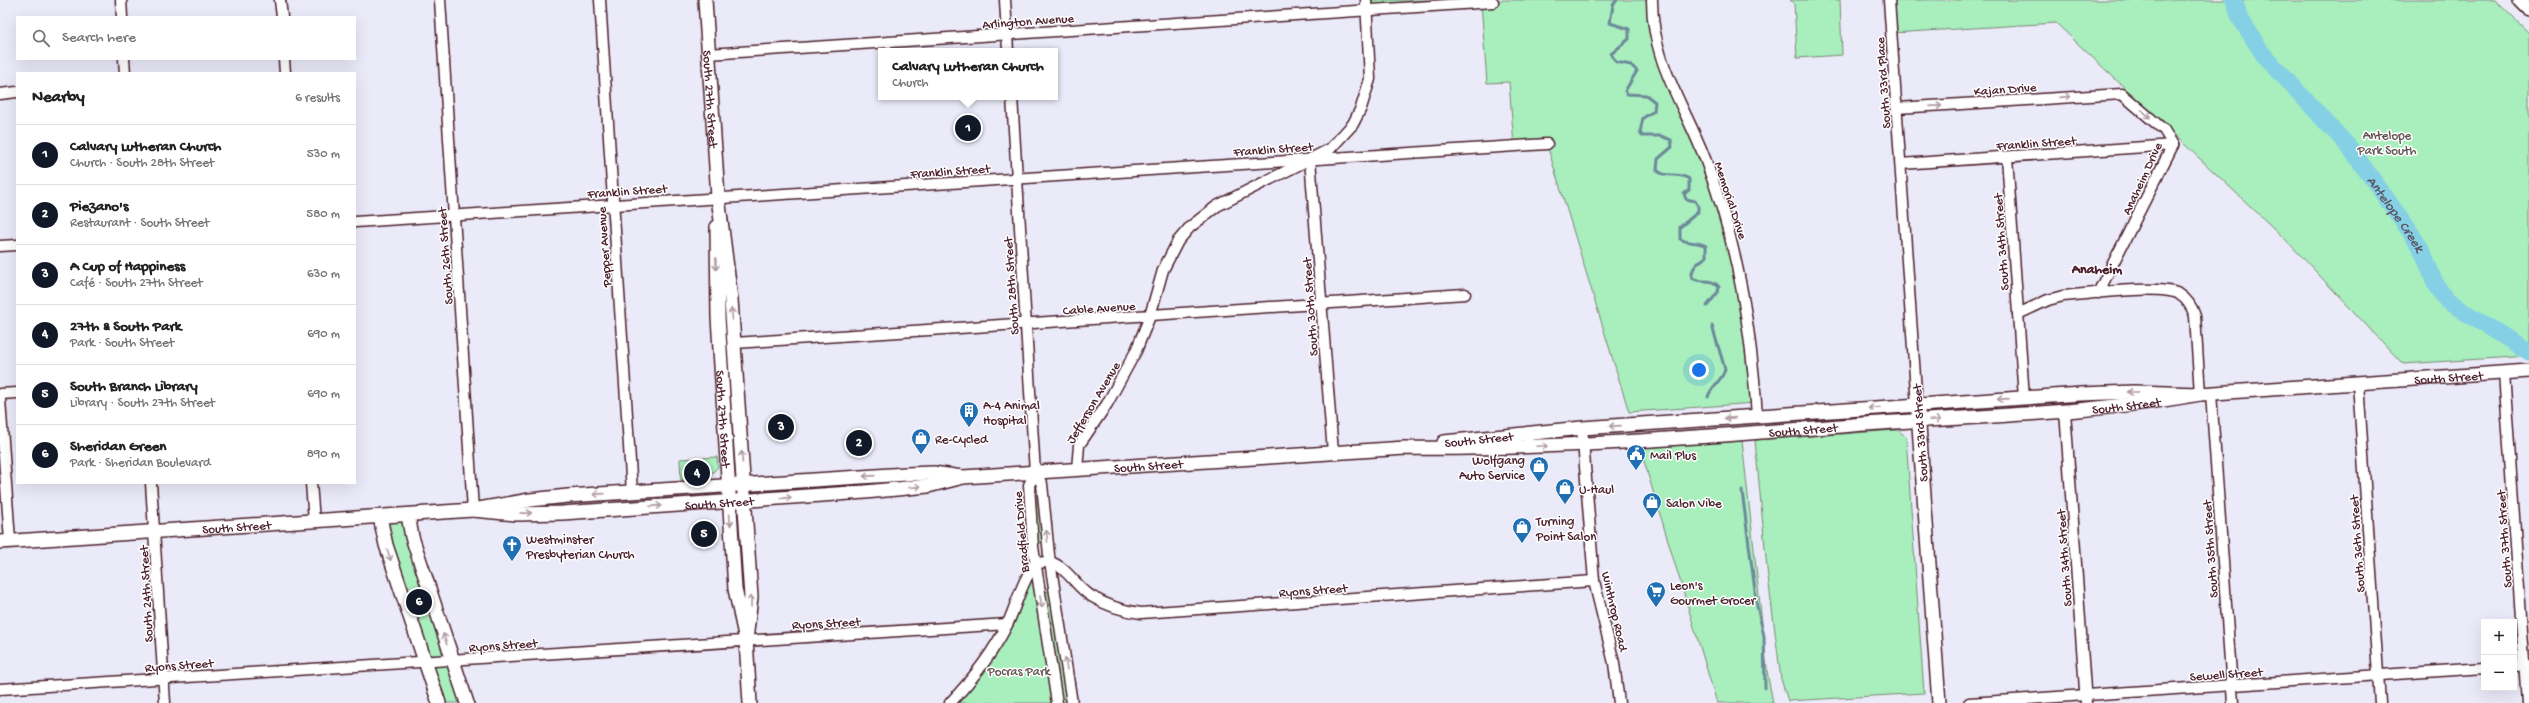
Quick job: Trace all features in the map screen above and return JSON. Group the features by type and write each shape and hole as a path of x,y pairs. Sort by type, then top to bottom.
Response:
{"main road":[{"name":"South 27th Street","path":"705,0 718,197 725,240 744,485 751,597 746,640"},
{"path":"2520,0 2529,9"},
{"name":"South 27th Street","path":"718,197 716,272 729,502 735,589 746,640 750,703"},
{"name":"South Street","path":"473,510 516,514 562,513 745,501 928,486 963,477 1405,448 1459,440 1582,428 2115,392 2206,393 2526,372"},
{"name":"South Street","path":"1405,448 1468,449 1583,444 2065,411 2138,404 2206,393"},
{"name":"South 33rd Street","path":"1917,406 1939,703"},
{"name":"South Street","path":"5,542 473,510 530,500 632,492 906,474 933,473 963,477"},
{"path":"408,515 412,537 466,703"},
{"path":"380,517 386,545 439,703"}],"street":[{"path":"121,0 122,16"},
{"path":"280,0 282,16"},
{"name":"South 26th Street","path":"440,0 473,510"},
{"name":"Pepper Avenue","path":"600,0 632,492"},
{"path":"1005,0 1008,48"},
{"name":"Memorial Drive","path":"1652,0 1654,33 1661,62 1707,163 1735,253 1748,321 1757,416"},
{"name":"South 33rd Place","path":"1889,0 1901,164"},
{"name":"Arlington Avenue","path":"708,54 1007,35 1367,5 1493,2"},
{"name":"Jefferson Avenue","path":"1077,470 1076,451 1079,444 1123,378 1150,316 1169,256 1190,227 1217,206 1322,154 1341,138 1361,108 1370,79 1371,64 1367,5"},
{"path":"124,60 125,72"},
{"path":"284,60 285,72"},
{"path":"0,94 16,92"},
{"name":"Kajan Drive","path":"1897,108 2114,94"},
{"name":"Anaheim Drive","path":"2098,293 2173,145 2164,130 2127,96 2114,94"},
{"name":"South 28th Street","path":"1012,100 1035,472"},
{"name":"Franklin Street","path":"356,222 718,197 1547,144"},
{"name":"Franklin Street","path":"1901,164 2173,145"},
{"name":"South 34th Street","path":"2007,157 2024,398"},
{"name":"South 30th Street","path":"1310,159 1333,453"},
{"name":"South 33rd Street","path":"1901,164 1917,406"},
{"path":"0,246 16,245"},
{"name":"South 35th Street","path":"2098,293 2171,291 2186,300 2195,316 2206,393 2233,703"},
{"path":"2018,314 2057,297 2098,293"},
{"name":"Cable Avenue","path":"734,343 1465,294"},
{"name":"South 37th Street","path":"2504,373 2527,665 2527,703"},
{"name":"South 36th Street","path":"2358,383 2380,703"},
{"path":"0,394 16,393"},
{"path":"0,399 5,542"},
{"name":"South 34th Street","path":"2065,411 2086,699"},
{"name":"Winthrop Road","path":"1582,428 1594,581 1614,663 1620,703"},
{"name":"Bradfield Drive","path":"1035,472 1042,484 1050,562 1072,703"},
{"name":"Bradfield Drive","path":"1035,472 1029,485 1035,564 1057,703"},
{"name":"South 24th Street","path":"152,484 164,703"},
{"path":"311,484 314,521"},
{"path":"950,703 980,668 1007,624 1024,582 1035,564 1050,562"},
{"name":"Ryons Street","path":"1050,562 1058,566 1079,587 1102,603 1128,611 1141,613 1594,581"},
{"name":"Ryons Street","path":"0,689 1007,624"},
{"path":"2517,666 2527,665"},
{"name":"Sewell Street","path":"1969,703 2086,699 2232,685 2481,668"}],"green space":[{"path":"1366,0 1652,0 1653,22 1725,216 1756,403 1629,412 1547,145 1514,146 1509,82 1487,83 1481,3 1367,10"},
{"path":"1790,0 1840,0 1842,55 1797,58 1794,3"},
{"name":"Antelope Park South","path":"1889,0 2495,0 2529,33 2529,356 2403,364 2286,240 2056,23 1892,33"},
{"path":"1898,430 1906,437 1924,693 1788,701 1781,679 1767,569 1755,440"},
{"path":"1742,441 1768,677 1773,703 1717,703 1640,448"},
{"path":"717,457 718,467 707,478 681,480 680,459"},
{"path":"1034,497 1038,497 1039,500 1042,540 1040,544 1036,543"},
{"path":"408,515 467,703 439,703 380,517"},
{"name":"Pocras Park","path":"1035,564 1057,703 950,703 980,668"},
{"path":"1048,591 1067,703 1062,703 1044,592"}],"waterway":[{"path":"1617,0 1613,5 1610,23 1629,29 1629,39 1611,54 1616,62 1631,65 1637,71 1625,91 1627,94 1646,95 1655,102 1654,111 1643,118 1640,132 1642,136 1661,136 1671,140 1672,147 1658,159 1657,170 1660,173 1681,175 1689,179 1689,190 1684,194 1686,199 1695,201 1698,206 1698,212 1680,227 1680,239 1686,242 1706,246 1706,257 1694,268 1692,278 1699,281 1713,282 1719,287 1718,292 1707,306"},
{"name":"Antelope Creek","path":"2234,0 2240,18 2263,54 2350,148 2409,230 2423,252 2435,283 2447,301 2529,352"},
{"path":"1708,397 1724,373 1725,369 1712,326"},
{"path":"1742,491 1757,606 1764,636 1765,688"}],"place":[{"name":"Calvary Lutheran Church","path":"968,128"},
{"name":"A Cup of Happiness","path":"781,427"},
{"name":"A-4 Animal Hospital","path":"969,428"},
{"name":"Piezano's","path":"859,443"},
{"name":"Re-Cycled","path":"921,455"},
{"name":"Mail Plus","path":"1636,471"},
{"name":"27th & South Park","path":"697,473"},
{"name":"Wolfgang Auto Service","path":"1539,483"},
{"name":"U-Haul","path":"1565,505"},
{"name":"Salon Vibe","path":"1652,519"},
{"name":"South Branch Library","path":"704,534"},
{"name":"Turning Point Salon","path":"1522,544"},
{"name":"Westminster Presbyterian Church","path":"512,562"},
{"name":"Sheridan Green","path":"419,602"},
{"name":"Leon's Gourmet Grocer","path":"1656,608"}],"district":[{"name":"Anaheim","path":"2097,268"}]}
